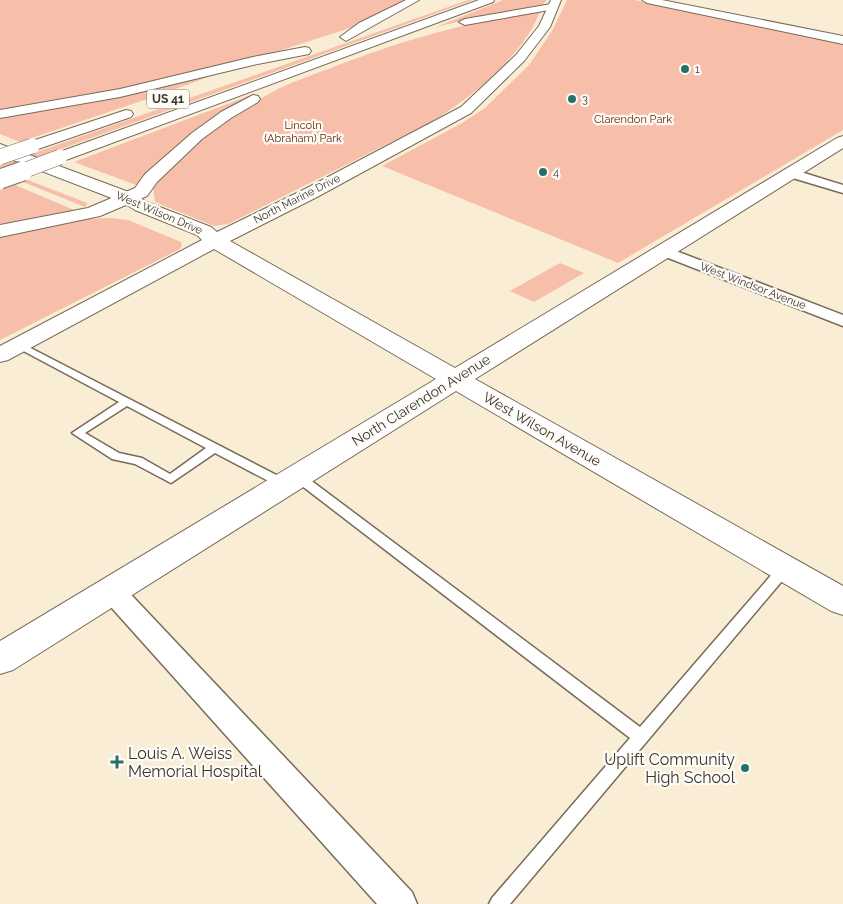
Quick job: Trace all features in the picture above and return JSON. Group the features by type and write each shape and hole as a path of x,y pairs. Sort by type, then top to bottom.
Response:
{"main road":[{"path":"408,15 342,38 363,25 414,0"},
{"name":"US 41","path":"0,179 489,0"},
{"path":"647,0 843,40"},
{"path":"366,45 410,37 481,18 554,4"},
{"name":"North Marine Drive","path":"9,350 466,110 520,58 544,27 554,4"},
{"name":"US 41","path":"0,114 120,93 253,61 309,50 192,91"},
{"path":"0,232 87,213 109,206 140,192 151,178 197,136 245,103 285,83 301,69"},
{"name":"US 41","path":"0,157 135,110"},
{"name":"North Clarendon Avenue","path":"0,659 843,141"},
{"name":"West Wilson Drive","path":"0,149 128,198 140,206 204,231 215,241"},
{"name":"West Wilson Drive","path":"0,162 192,237 215,241"},
{"name":"West Wilson Avenue","path":"215,241 843,602"}],"street":[{"path":"791,173 843,189"},
{"name":"West Windsor Avenue","path":"663,251 843,321"},
{"path":"112,590 400,904"}],"lane":[{"path":"9,350 127,401 215,447 291,480 641,737"},
{"path":"127,401 77,434 116,456 138,461 171,479 215,447"},
{"path":"498,904 785,569"}],"green space":[{"path":"0,0 409,0 356,26 254,59 127,89 0,112"},
{"path":"468,0 473,0 0,171 0,165"},
{"path":"503,0 547,0 542,5 533,8 487,15 436,27"},
{"name":"Clarendon Park","path":"567,0 634,0 843,43 843,130 618,263 382,166 462,123 485,108 529,65 552,31"},
{"name":"Lincoln (Abraham) Park","path":"540,11 533,27 509,59 478,89 446,113 228,224 214,226 155,202 153,188 195,145 227,120 278,89 396,44 467,25"},
{"path":"205,76 208,77 20,142 0,134 0,117"},
{"path":"256,94 193,136 136,185 74,162"},
{"path":"28,180 87,203 87,205 85,207 23,182"},
{"path":"15,185 77,211 0,228 0,190"},
{"path":"110,218 128,220 181,242 182,245 180,249 0,340 0,236 82,219"},
{"path":"560,263 584,273 534,302 510,291"}],"place":[{"name":"1","path":"685,69"},
{"name":"3","path":"572,99"},
{"name":"4","path":"543,172"},
{"name":"Louis A. Weiss Memorial Hospital","path":"117,762"},
{"name":"Uplift Community High School","path":"745,768"}]}
